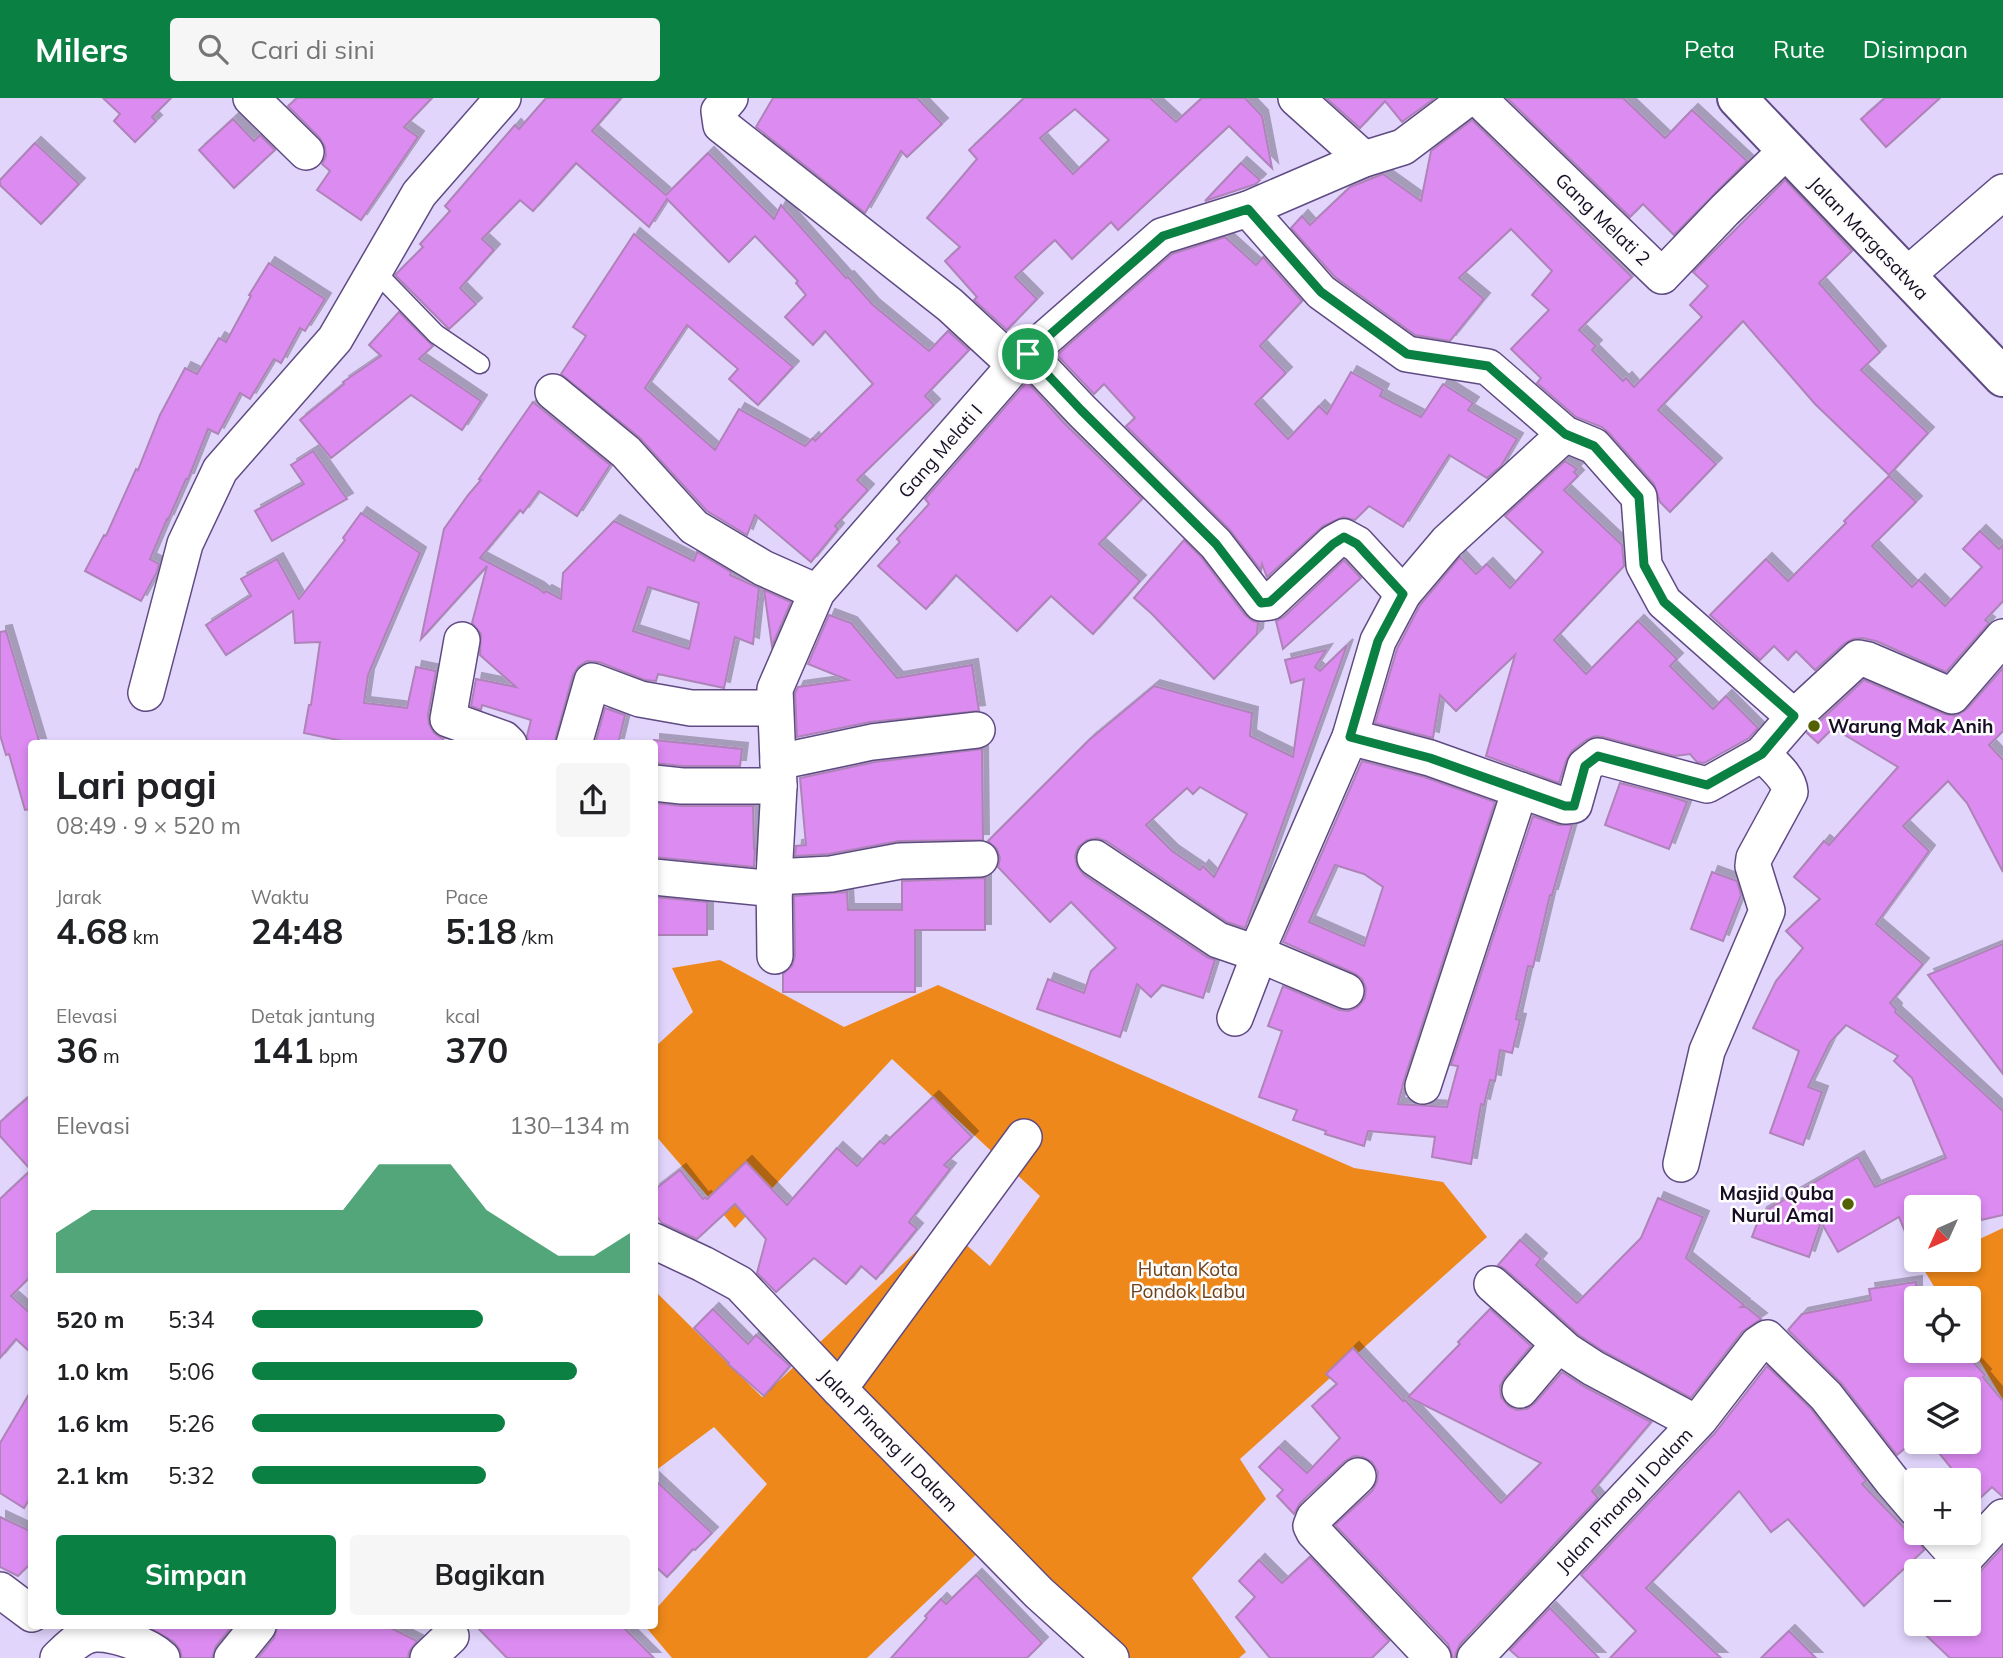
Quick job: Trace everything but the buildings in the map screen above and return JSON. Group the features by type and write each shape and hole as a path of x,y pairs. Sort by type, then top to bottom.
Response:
{"street":[{"path":"251,98 306,152"},
{"path":"146,693 185,544 220,470 335,339 419,194 503,98"},
{"path":"730,98 719,111 721,125 1081,410 1216,544 1261,603 1270,602 1344,537 1357,544 1403,594"},
{"path":"1296,98 1364,159"},
{"name":"Gang Melati I","path":"775,956 774,883 779,774 775,689 817,592 1021,360 1163,236 1248,209 1364,159 1403,147 1468,98"},
{"name":"Gang Melati 2","path":"1478,98 1662,276 1786,151"},
{"name":"Jalan Margasatwa","path":"1737,98 2003,377"},
{"path":"1906,276 2003,192"},
{"path":"1248,209 1321,292 1407,354 1488,366 1565,434 1594,446 1639,497 1644,565 1664,602 1794,716"},
{"path":"553,392 626,452 694,527 763,568 817,592"},
{"path":"1235,1018 1255,966 1256,953 1350,737 1378,641 1403,594 1447,542 1565,434"},
{"path":"1350,737 1430,758 1565,806 1574,806 1585,766 1598,756 1707,785 1762,754 1794,716 1858,657 1952,696 2003,638"},
{"path":"462,640 448,719 505,740"},
{"path":"575,740 592,681 640,699 691,708 775,708"},
{"path":"658,783 682,786 779,774 872,741 977,730"},
{"path":"1681,1164 1707,1051 1767,911 1753,866 1754,858 1790,792 1790,785 1762,754"},
{"path":"1423,1086 1520,790"},
{"path":"1095,858 1218,940 1346,991"},
{"path":"658,877 774,883 900,860 980,859"},
{"path":"839,1389 1024,1137"},
{"name":"Jalan Pinang II Dalam","path":"658,1243 740,1284 1039,1593 1111,1658"},
{"path":"1492,1284 1570,1342 1593,1368 1696,1423"},
{"name":"Jalan Pinang II Dalam","path":"1475,1658 1696,1423 1758,1344 1768,1338 1826,1396 1904,1495"},
{"path":"1520,1390 1570,1342"},
{"path":"1358,1476 1314,1518 1311,1526 1433,1658"},
{"path":"1981,1541 2003,1517"},
{"path":"1947,1545 1959,1560 1963,1560 1977,1545"},
{"path":"0,1590 28,1611"},
{"path":"216,1658 223,1648 225,1629"},
{"path":"232,1658 256,1629"},
{"path":"60,1642 93,1634 121,1637 156,1652 162,1658"}],"lane":[{"path":"375,271 436,334 480,364"}],"green space":[{"name":"Hutan Kota Pondok Labu","path":"720,960 844,1027 938,985 1354,1168 1443,1182 1487,1237 1240,1459 1266,1499 1192,1578 1246,1652 1239,1658 1104,1658 983,1548 867,1658 672,1658 648,1629 658,1629 658,1607 767,1484 714,1427 658,1469 658,1294 762,1397 944,1225 990,1266 1040,1196 892,1059 735,1228 658,1138 658,1044 693,1012 672,968"},
{"path":"2003,1228 2003,1400 1981,1363 1981,1286 1934,1286 1925,1272 1981,1272 1981,1238"}],"place":[{"name":"Warung Mak Anih","path":"1814,726"},
{"name":"Masjid Quba Nurul Amal","path":"1848,1204"}],"route":[{"path":"1248,209 1321,292 1407,354 1488,366 1565,434 1594,446 1639,497 1644,565 1664,602 1794,716 1762,754 1707,785 1598,756 1585,766 1574,806 1565,806 1430,758 1350,737 1378,641 1403,594 1357,544 1344,537 1270,602 1261,603 1216,544 1028,354 1163,236 1248,209"}]}
